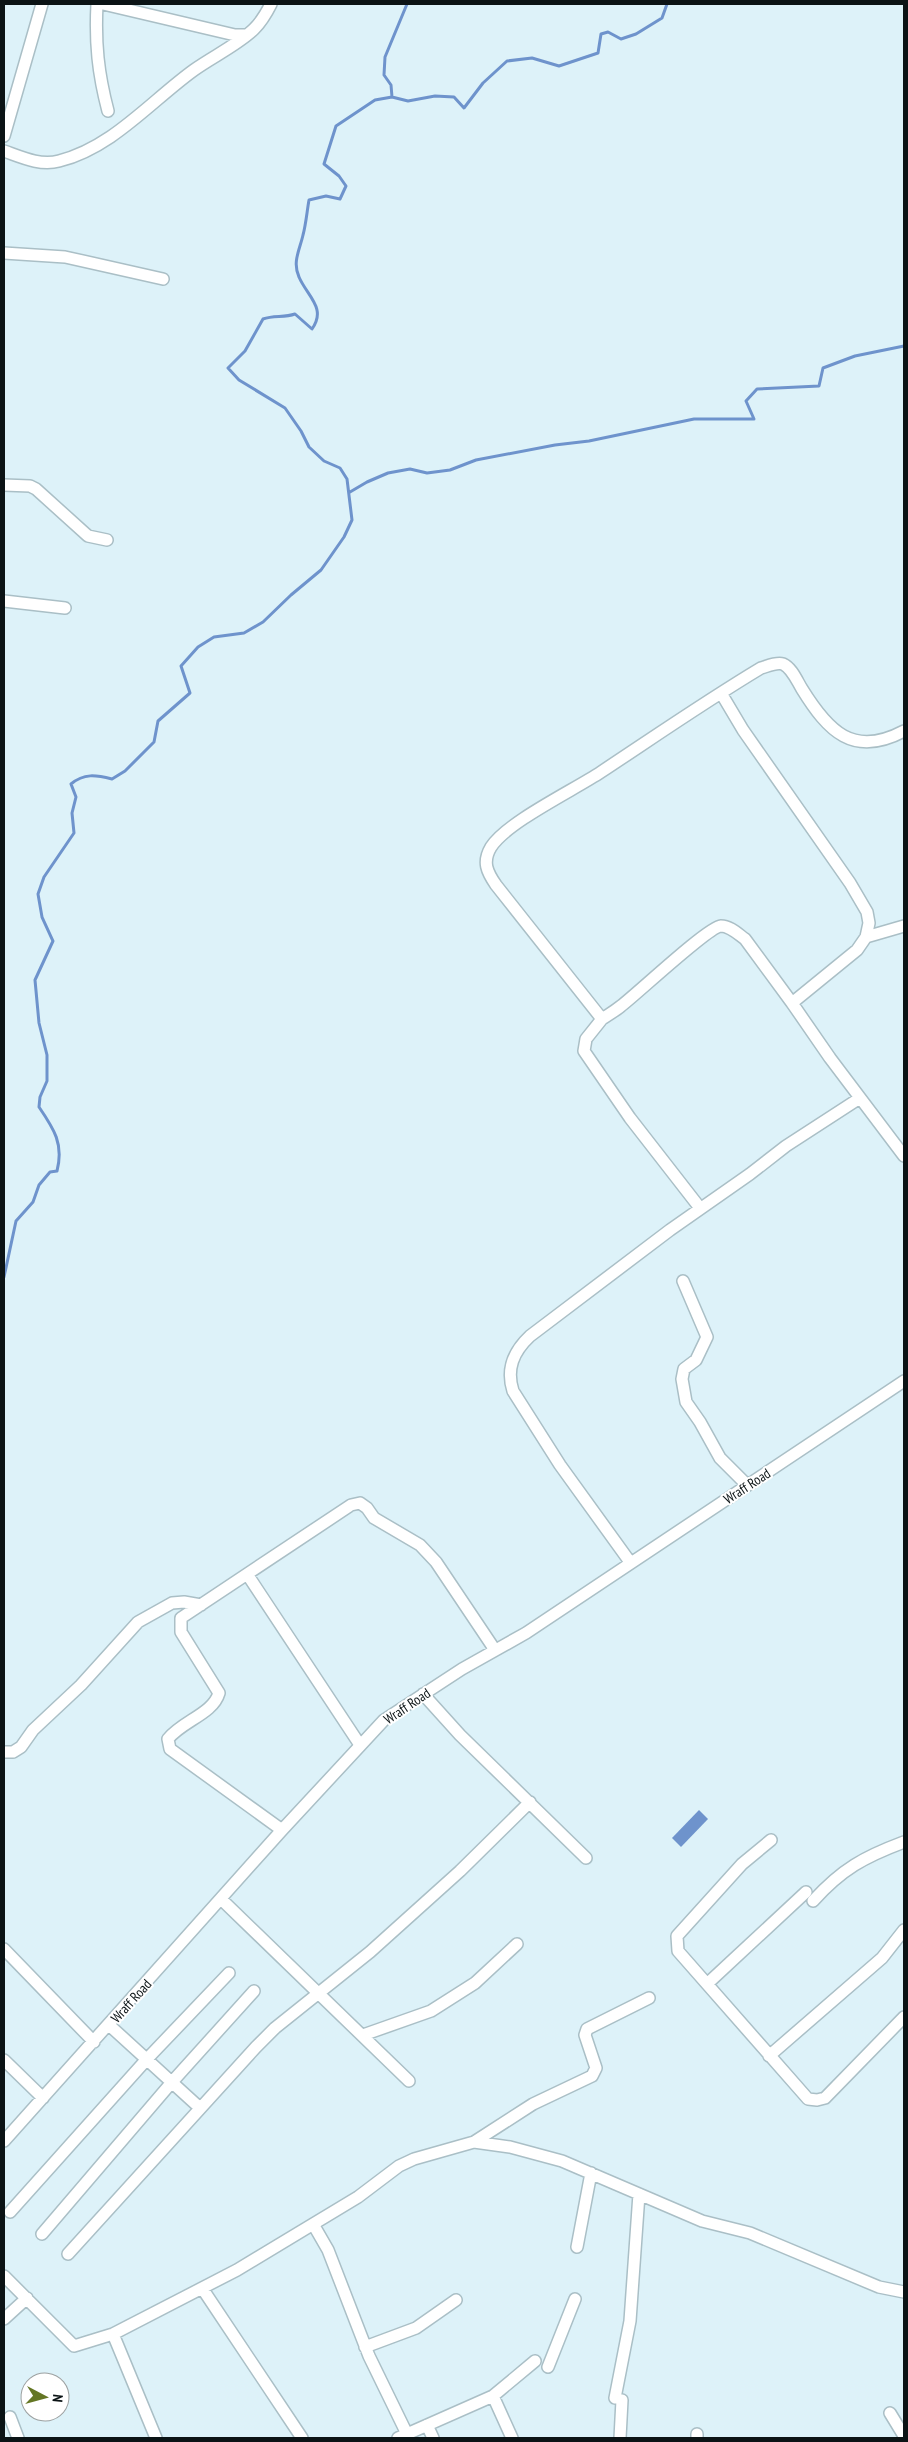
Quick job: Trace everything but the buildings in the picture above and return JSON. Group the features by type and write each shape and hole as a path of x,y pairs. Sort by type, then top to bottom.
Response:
{"street":[{"path":"4,136 42,4"},
{"path":"97,4 96,46 100,80 108,111"},
{"path":"103,4 148,9 235,35 246,35"},
{"path":"4,151 40,163 57,162 74,157 122,129 194,70 254,30 271,4"},
{"path":"4,253 64,257 163,279"},
{"path":"4,485 30,486 36,489 88,536 107,540"},
{"path":"4,601 65,608"},
{"path":"602,1019 496,885 485,865 487,855 499,838 517,824 602,772 650,738 721,693 761,668 777,663 788,668 805,694 840,736 852,740 875,742 882,741 904,731"},
{"path":"721,693 743,730 850,883 867,912 866,937 857,950 792,1003"},
{"path":"868,919 885,930"},
{"path":"700,1208 630,1118 584,1051 586,1039 602,1019 620,1007 696,942 714,928 721,926 736,932 745,939 904,1156"},
{"path":"866,937 904,926"},
{"path":"630,1562 560,1464 513,1391 509,1378 510,1366 517,1350 530,1336 700,1208 750,1174 786,1146 860,1098"},
{"path":"683,1281 707,1337 696,1360 684,1369 682,1379 686,1402 700,1422 720,1458 747,1486"},
{"name":"Wraff Road","path":"4,2141 282,1830 384,1720 423,1694 526,1633 904,1381"},
{"path":"282,1830 170,1749 168,1739 176,1729 210,1708 217,1701 219,1693 181,1632 179,1625 181,1618 351,1505 360,1503 368,1508 374,1518 420,1545 436,1562 495,1650"},
{"path":"247,1574 360,1744"},
{"path":"4,1752 13,1752 21,1747 33,1730 81,1685 138,1622 172,1603 184,1602 201,1605"},
{"path":"423,1694 460,1735 586,1858"},
{"path":"68,2254 256,2047 370,1952 460,1871 530,1802"},
{"path":"771,1840 742,1864 677,1936 678,1951 808,2099 817,2100 825,2098 904,2017"},
{"path":"813,1901 830,1883 851,1866 878,1851 904,1842"},
{"path":"707,1984 806,1892"},
{"path":"221,1900 409,2081"},
{"path":"769,2056 882,1958 904,1930"},
{"path":"363,2035 431,2011 475,1983 517,1944"},
{"path":"4,1949 94,2042"},
{"path":"10,2212 228,1973"},
{"path":"42,2234 172,2082 254,1991"},
{"path":"474,2142 533,2104 592,2076 596,2068 585,2035 587,2029 649,1998"},
{"path":"109,2025 200,2108"},
{"path":"4,2060 43,2098"},
{"path":"4,2276 74,2346 113,2334 202,2288 358,2197 399,2166 414,2159 474,2142 489,2142 544,2155 591,2173 702,2221 750,2233 879,2287 904,2292"},
{"path":"577,2247 591,2173"},
{"path":"620,2438 619,2399 630,2321 639,2194"},
{"path":"313,2224 334,2264 365,2347 403,2436 494,2396 535,2361"},
{"path":"202,2288 302,2438"},
{"path":"4,2319 27,2298"},
{"path":"548,2367 575,2299"},
{"path":"365,2347 416,2328 456,2300"},
{"path":"113,2334 156,2438"},
{"path":"494,2396 512,2438"},
{"path":"890,2413 904,2436"},
{"path":"10,2417 18,2438"},
{"path":"427,2425 433,2438"}],"water":[{"path":"699,1810 708,1819 681,1847 672,1838"}],"waterway":[{"path":"392,97 391,85 384,75 385,57 407,4"},
{"path":"4,1277 16,1221 33,1202 39,1185 50,1172 57,1171 59,1161 56,1137 39,1107 40,1097 47,1081 47,1055 39,1023 35,980 53,941 42,917 38,894 44,877 74,833 72,813 76,797 71,784 76,780 90,776 112,779 125,771 154,742 158,721 190,693 181,666 198,647 214,637 244,633 263,622 321,570 344,537 352,520 347,479 340,468 324,461 309,447 301,431 285,408 239,380 228,368 245,351 263,319 295,314 312,329 316,322 317,308 302,284 297,271 296,261 304,231 309,200 326,196 340,199 346,186 339,176 324,164 336,126 375,100 392,97 408,101 435,96 454,97 464,108 483,83 507,61 532,58 559,66 598,53 601,34 608,32 621,39 636,34 662,18 667,4"},
{"path":"350,492 388,473 410,469 427,473 450,470 476,460 555,445 589,441 694,419 754,419 746,401 757,389 819,386 823,368 855,356 904,346"}]}
